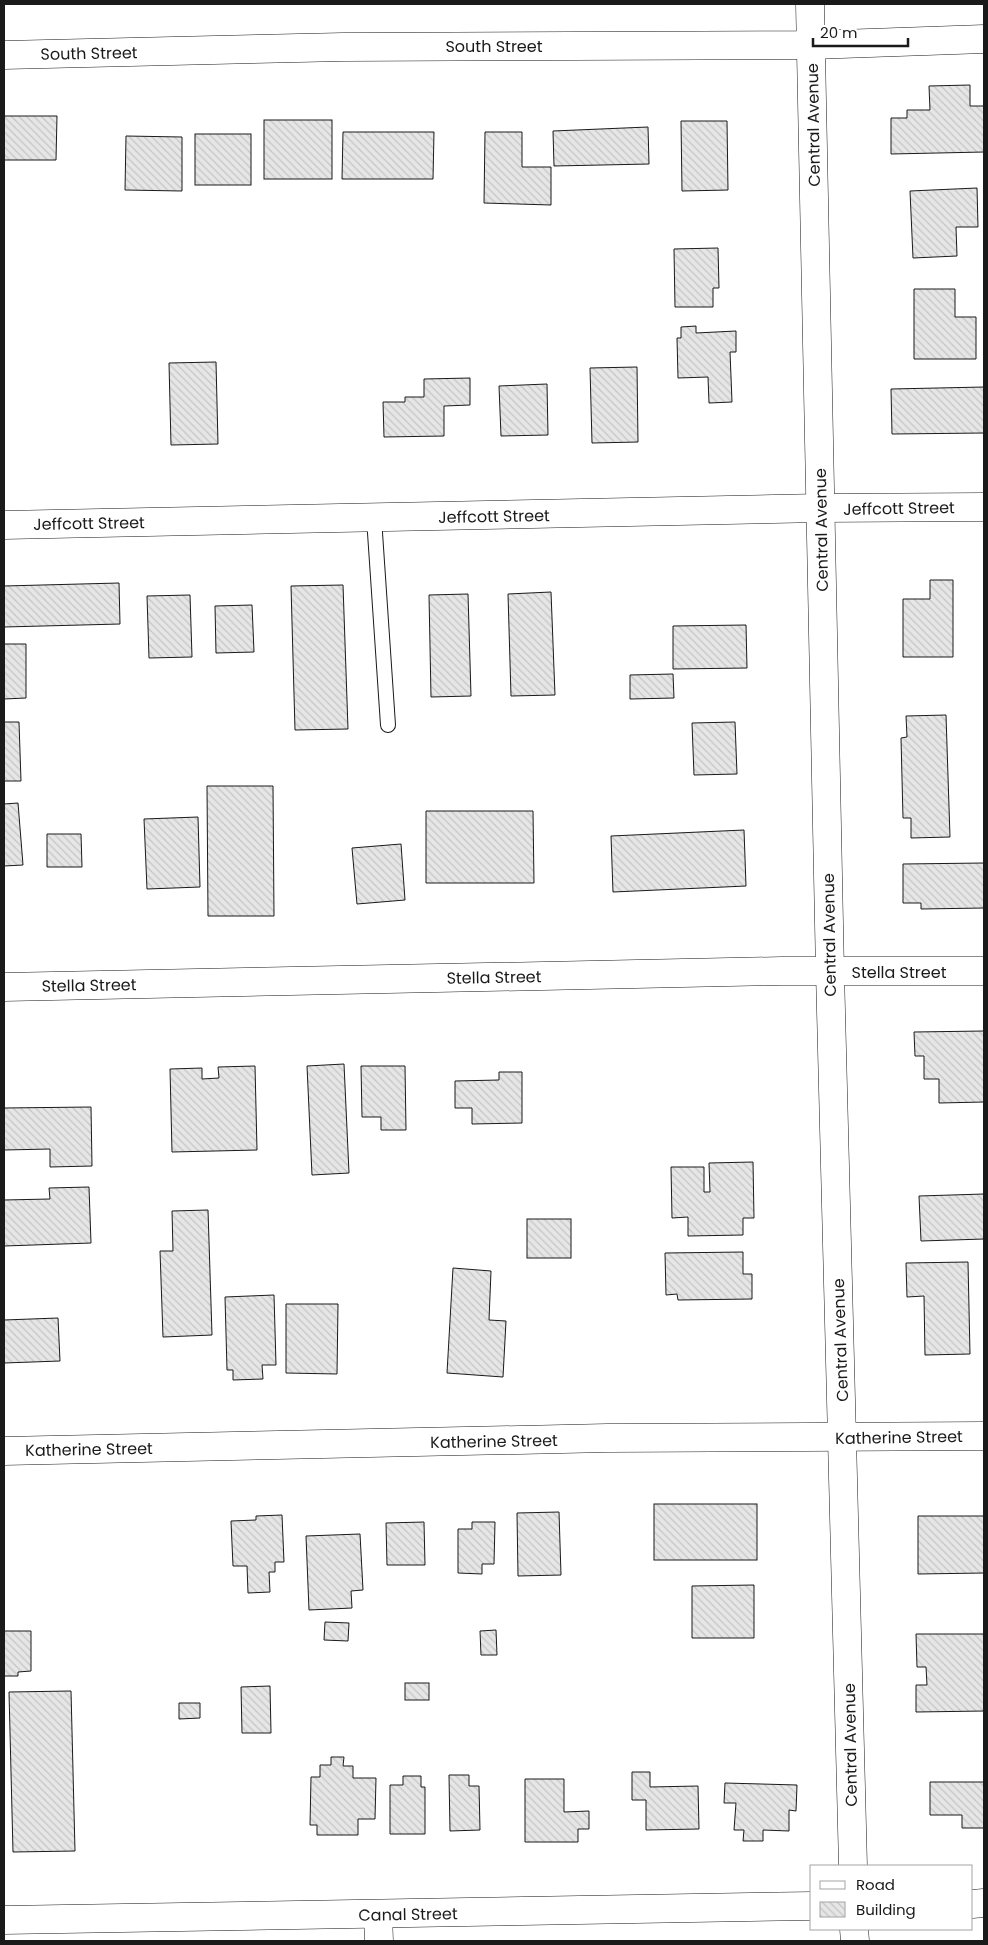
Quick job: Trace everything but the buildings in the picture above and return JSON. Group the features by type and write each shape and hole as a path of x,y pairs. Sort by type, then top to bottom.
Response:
{"street":[{"name":"Central Avenue","path":"810,4 830,972 853,1865"},
{"name":"South Street","path":"4,56 343,47 812,44 984,39"},
{"name":"Jeffcott Street","path":"4,525 820,508 984,507"},
{"name":"Stella Street","path":"4,987 772,971 984,971"},
{"name":"Katherine Street","path":"4,1451 607,1438 984,1436"},
{"name":"Canal Street","path":"4,1920 378,1928 810,1906"}],"lane":[{"path":"374,518 388,725"}]}
